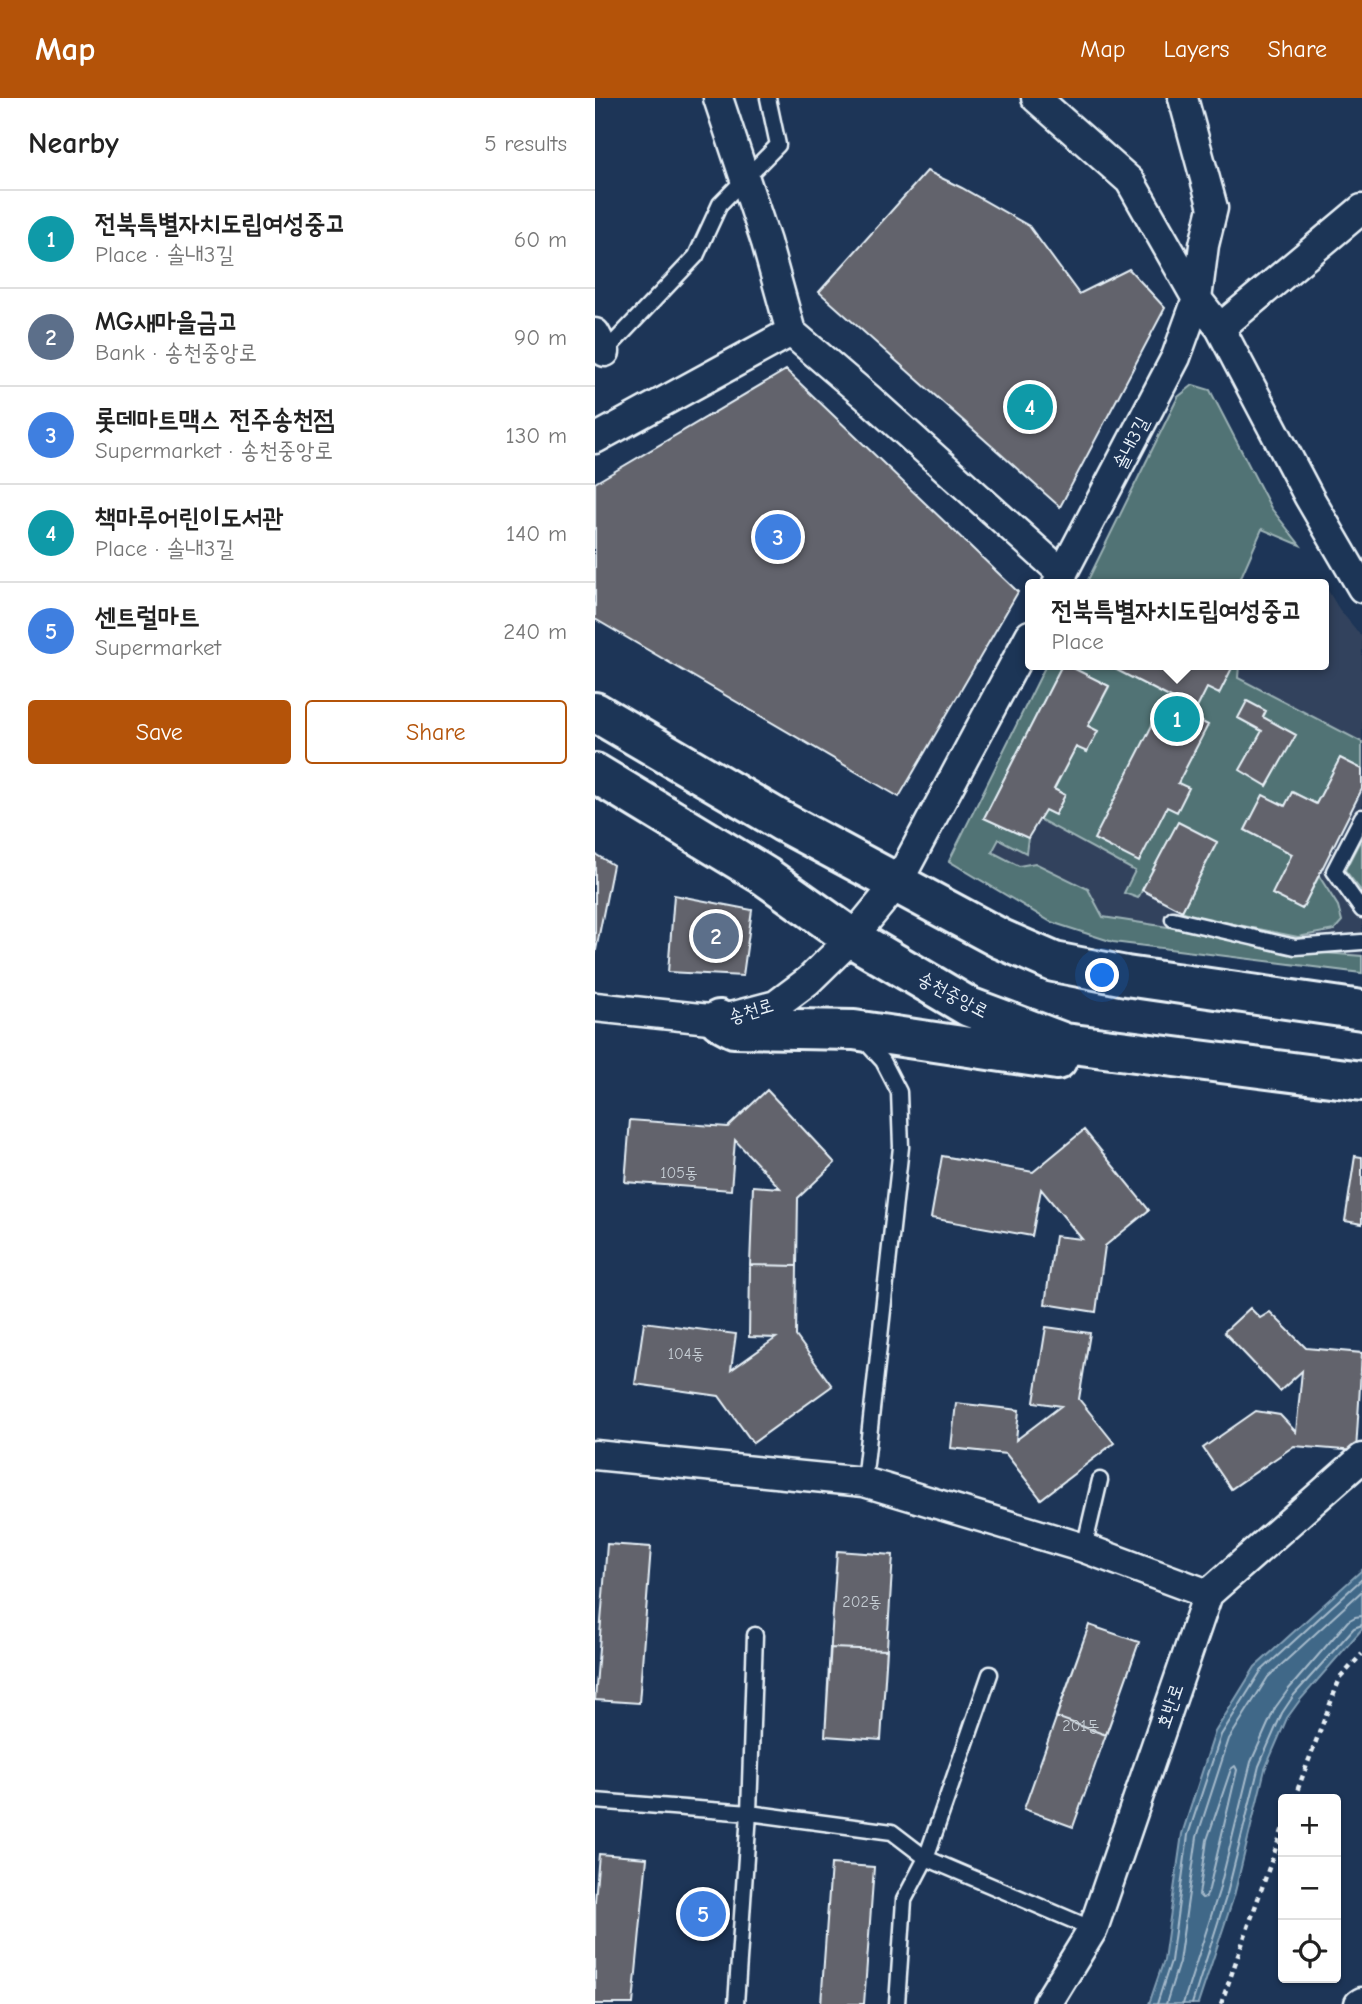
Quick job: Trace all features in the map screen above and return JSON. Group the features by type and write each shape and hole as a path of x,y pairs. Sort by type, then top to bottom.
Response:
{"street":[{"path":"718,98 766,242 791,332 867,397 1060,579"},
{"path":"1036,98 1130,181 1197,299 1220,328 1309,498 1362,588"},
{"name":"솔내3길","path":"1060,579 1175,357 1197,299 1204,245 1213,208 1183,98"},
{"path":"1220,328 1362,209"},
{"path":"595,439 791,332"},
{"path":"898,882 1025,644"},
{"path":"595,712 783,822 1001,939 1054,962 1126,976 1362,1010"},
{"name":"송천중앙로","path":"595,773 765,876 852,938 969,1007 1065,1043 1362,1081"},
{"name":"송천로","path":"595,1007 719,1020 776,1005 808,981 852,938 898,882"},
{"path":"719,1020 734,1028 854,1030 1057,1060 1065,1043"},
{"path":"595,1455 864,1482 1084,1548 1207,1594 1362,1458"},
{"name":"호반로","path":"1047,2004 1094,1929 1207,1594"}],"lane":[{"path":"599,348 696,256 720,204 778,145 768,98"},
{"path":"1362,817 1334,871 1362,910"},
{"path":"1173,919 1295,947 1362,942"},
{"path":"854,1030 883,1061 899,1092 901,1147 864,1482"},
{"path":"1084,1548 1100,1480"},
{"path":"736,2004 750,1813 755,1635"},
{"path":"897,2004 904,1900 926,1858 991,1674"},
{"path":"595,1801 750,1813 892,1832 926,1858 1094,1929"}],"path":[{"path":"1296,1794 1340,1678 1362,1654"},
{"path":"1221,2004 1278,1842"}],"shaded area":[{"path":"1329,592 1362,637 1362,973 1113,942 1051,922 949,861 1044,670 1329,670"}],"green space":[{"path":"1193,385 1210,390 1271,508 1300,545 1262,529 1240,579 1088,579 1178,397"},
{"path":"1044,670 1059,670 984,818 1028,838 1026,853 999,839 992,852 1019,866 1035,863 1088,889 1103,917 1275,949 1362,956 1362,973 1113,942 1051,922 949,861"},
{"path":"1077,670 1239,670 1238,678 1362,742 1362,769 1340,758 1316,804 1293,792 1285,806 1263,795 1245,830 1292,854 1273,894 1302,909 1319,876 1338,906 1342,921 1334,930 1298,937 1194,916 1182,911 1217,843 1178,823 1138,898 1124,893 1135,871 1039,819 1045,810 1055,815 1065,795 1054,789 1076,747 1087,752 1088,726 1109,687"},
{"path":"1362,837 1362,892 1345,870"}],"water":[{"path":"1362,1570 1362,1629 1287,1718 1265,1769 1234,1896 1198,2004 1149,2004 1164,1960 1182,1834 1215,1732 1255,1667"}],"building":[{"path":"927,171 1029,226 1079,294 1129,269 1165,308 1060,507 819,292"},
{"path":"786,370 1018,592 899,797 595,619 595,483"},
{"path":"1059,670 1077,670 1109,686 1088,726 1098,731 1087,752 1076,747 1054,789 1065,795 1055,815 1045,810 1028,838 984,818"},
{"path":"1117,670 1231,670 1219,694 1207,688 1197,708 1191,705 1187,714 1208,725 1178,783 1189,788 1177,812 1167,807 1139,862 1094,839 1165,700 1177,706 1179,702"},
{"path":"1247,701 1266,711 1263,717 1296,735 1267,786 1240,770 1262,731 1238,718"},
{"path":"1340,758 1362,769 1362,789 1302,909 1272,894 1292,854 1245,830 1263,795 1285,806 1292,792 1316,804"},
{"path":"1178,822 1217,842 1182,911 1142,890"},
{"path":"595,854 613,865 595,955"},
{"path":"674,895 752,910 743,976 668,972"},
{"path":"767,1090 835,1163 798,1198 797,1266 750,1265 753,1186 780,1188 735,1140 731,1190 625,1182 630,1120 728,1127"},
{"path":"1084,1130 1149,1210 1105,1246 1096,1312 1045,1304 1055,1236 1082,1239 1041,1189 1032,1236 931,1218 942,1156 1033,1172"},
{"path":"1355,1156 1362,1157 1362,1224 1345,1221"},
{"path":"750,1265 797,1266 796,1336 832,1386 753,1443 719,1396 635,1384 644,1322 736,1334 731,1370 776,1338 749,1337"},
{"path":"1250,1308 1260,1318 1270,1312 1306,1348 1362,1353 1356,1451 1294,1446 1231,1489 1203,1448 1256,1411 1280,1415 1296,1432 1302,1371 1280,1391 1224,1332"},
{"path":"1046,1327 1090,1333 1079,1399 1114,1443 1041,1499 1006,1454 951,1448 956,1403 1019,1410 1016,1440 1061,1406 1034,1402"},
{"path":"607,1544 651,1547 639,1703 595,1700"},
{"path":"837,1551 893,1555 881,1740 825,1736"},
{"path":"1089,1625 1139,1642 1073,1827 1024,1809"},
{"path":"1089,1625 1139,1642 1106,1735 1056,1717"},
{"path":"830,1648 887,1650 881,1740 825,1736"},
{"path":"599,1854 647,1858 633,2004 595,2004 595,1901"},
{"path":"831,1864 874,1867 864,2004 821,2004"}],"place":[{"name":"책마루어린이도서관","path":"1030,407"},
{"name":"롯데마트맥스 전주송천점","path":"778,537"},
{"name":"전북특별자치도립여성중고","path":"1177,719"},
{"name":"MG새마을금고","path":"716,936"},
{"name":"센트럴마트","path":"703,1914"}]}
